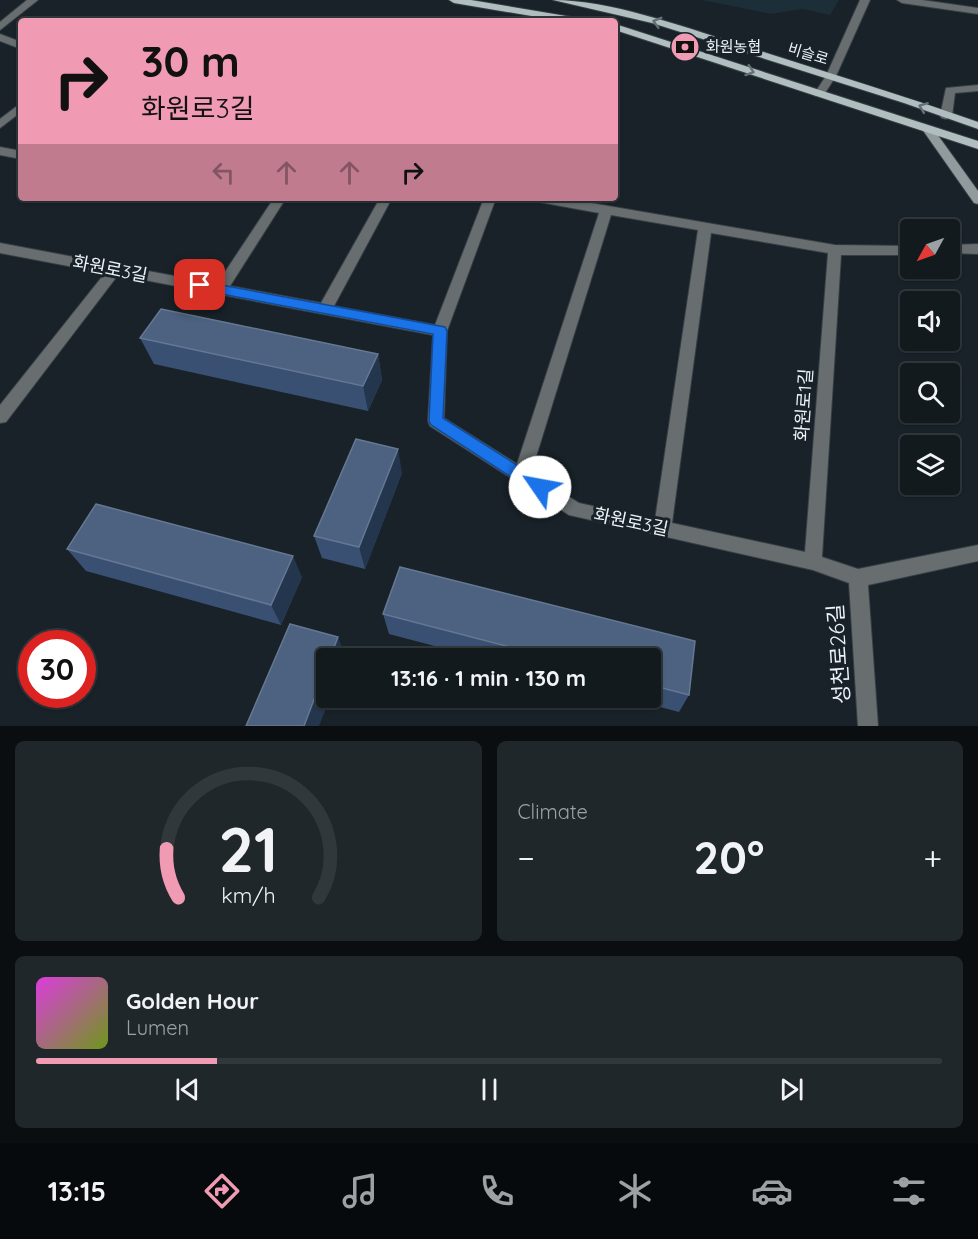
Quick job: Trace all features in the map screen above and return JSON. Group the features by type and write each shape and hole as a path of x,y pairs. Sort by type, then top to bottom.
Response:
{"main road":[{"path":"454,0 561,18"},
{"name":"비슬로","path":"558,0 654,21 831,76 978,126"},
{"name":"비슬로","path":"618,30 978,145"}],"street":[{"path":"0,27 33,0"},
{"path":"819,94 831,76 865,0"},
{"path":"902,0 978,11"},
{"path":"0,37 18,45"},
{"path":"946,116 950,90 978,88"},
{"path":"0,125 18,109"},
{"path":"928,129 978,200"},
{"path":"0,151 18,154"},
{"path":"221,290 278,201"},
{"path":"325,309 384,201"},
{"path":"440,331 489,201"},
{"path":"556,201 835,250 900,250"},
{"path":"522,476 606,210"},
{"path":"662,529 705,227"},
{"name":"화원로3길","path":"0,248 440,331 436,421 575,510 813,562 858,578"},
{"path":"960,249 978,249"},
{"name":"화원로1길","path":"813,562 835,250"},
{"path":"0,417 115,269"},
{"path":"858,578 978,553"},
{"name":"성천로26길","path":"858,578 868,726"}],"shaded area":[{"path":"702,0 839,0 830,15 803,9 771,14"}],"building":[{"path":"161,309 378,354 363,386 140,338"},
{"path":"356,439 398,449 359,547 314,536"},
{"path":"96,504 293,556 271,605 67,549"},
{"path":"400,567 695,641 689,695 661,688 661,648 514,648 383,614"},
{"path":"290,624 338,637 334,648 316,648 316,694 304,726 246,726"}],"place":[{"name":"화원농협","path":"685,47"}],"route":[{"path":"200,285 440,331 436,421 540,487"}]}
